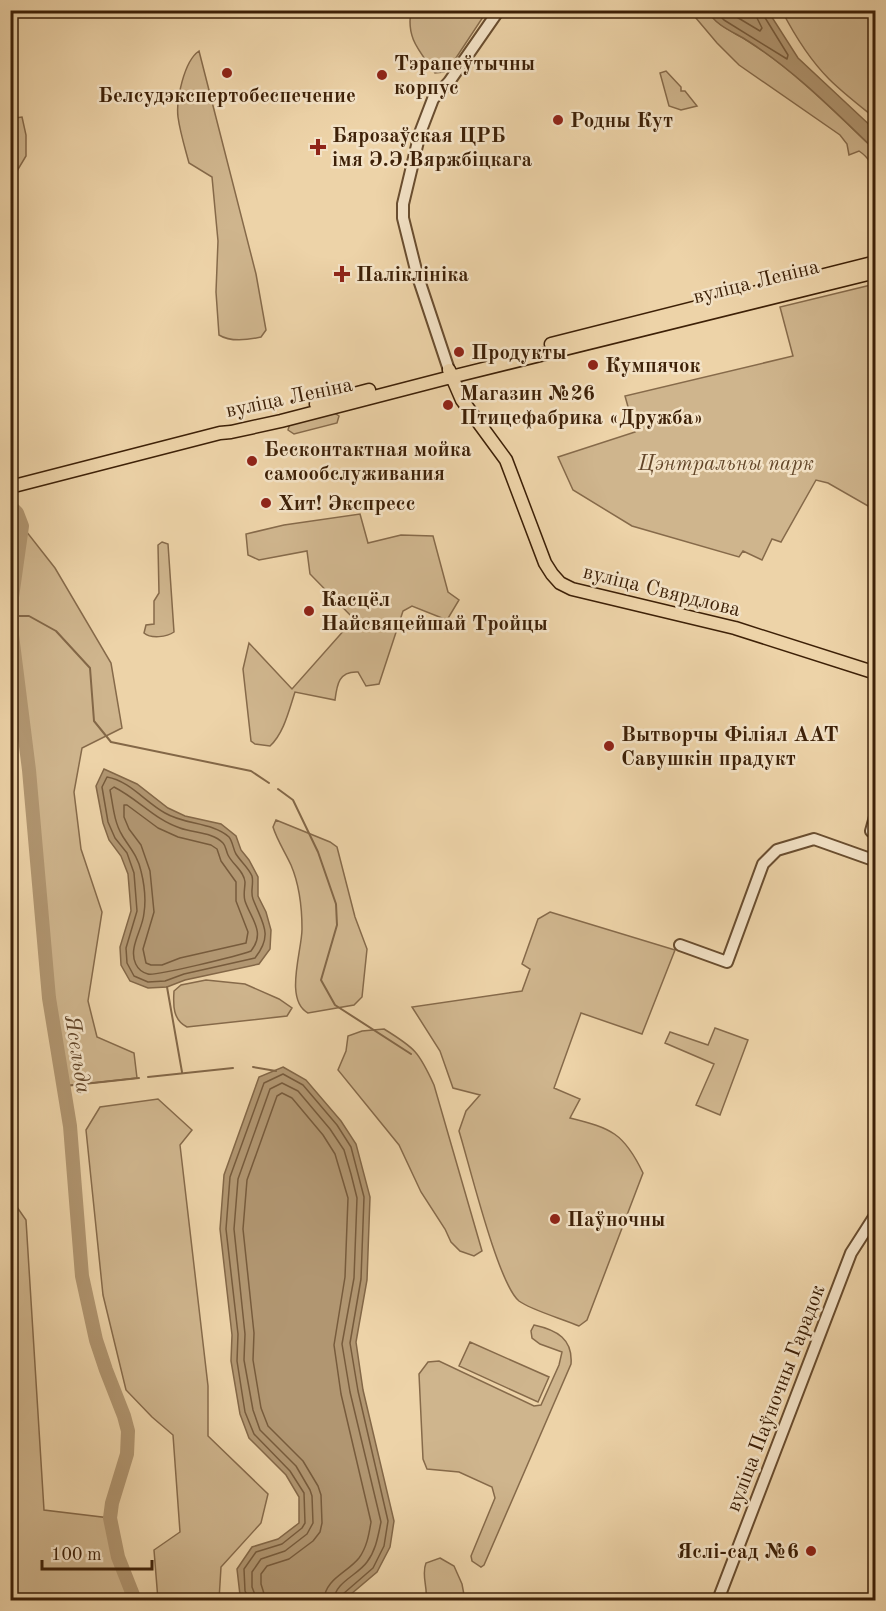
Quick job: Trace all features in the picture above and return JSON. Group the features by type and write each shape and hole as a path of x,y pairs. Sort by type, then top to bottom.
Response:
{"main road":[{"name":"вуліца Леніна","path":"450,373 876,262"},
{"name":"вуліца Леніна","path":"10,487 220,433 230,427 260,419 876,272"},
{"name":"вуліца Свярдлова","path":"450,373 462,400 506,460 545,563 560,583 584,593 735,628 876,674"}],"street":[{"path":"450,373 417,274 403,218 403,204 420,134 433,99 449,82 499,10"},
{"path":"871,831 876,813"},
{"path":"680,945 727,962 763,864 777,850 814,839 876,861"},
{"name":"вуліца Паўночны Гарадок","path":"718,1600 851,1253 876,1214"}],"green space":[{"path":"411,10 487,11 450,67 444,72 435,73 412,37"},
{"path":"690,11 708,11 720,25 782,65 814,92 875,150 875,177 871,176 870,164 865,156 859,151 849,155 847,144 840,135 739,65"},
{"path":"782,11 875,11 875,118 840,89 815,63"},
{"path":"199,51 256,274 266,330 261,337 234,340 219,335 216,292 218,241 212,177 189,163 178,117 182,81 189,63"},
{"path":"666,71 681,87 681,91 685,91 697,106 681,110 669,106 660,73"},
{"path":"22,117 26,135 26,156 11,181 11,122 15,118"},
{"name":"Цэнтральны парк","path":"875,284 875,510 828,483 816,480 781,542 772,539 762,560 743,551 739,557 632,526 573,490 558,457 635,432 625,396 793,356 780,307"},
{"path":"333,412 339,416 337,423 294,434 288,430 290,423"},
{"path":"10,506 17,513 22,526 55,568 111,663 122,728 82,748 74,792 81,849 102,912 88,1001 97,1037 134,1053 137,1078 65,1086 49,998 29,770 14,652 11,651"},
{"path":"360,514 368,543 401,535 433,536 448,592 459,600 447,620 412,606 403,611 379,684 366,686 358,672 352,672 340,680 335,700 295,692 286,721 275,741 270,746 255,744 251,741 243,669 249,643 292,689 354,619 310,574 307,551 259,560 248,555 246,534 284,525"},
{"path":"162,542 168,544 174,632 155,637 144,633 146,625 154,624 154,601 159,593 158,545"},
{"path":"276,820 337,847 355,917 367,949 362,997 354,1005 308,1013 301,1007 297,997 296,974 302,929 301,905 294,872 273,827"},
{"path":"550,912 675,950 642,1034 581,1013 554,1088 580,1099 570,1118 596,1125 615,1134 629,1149 643,1173 587,1320 579,1326 524,1304 511,1290 493,1248 459,1131 466,1111 480,1095 453,1088 440,1051 412,1007 522,991 530,969 522,964 538,919"},
{"path":"206,980 245,984 279,999 292,1008 287,1016 187,1027 176,1016 174,991 181,985"},
{"path":"715,1028 748,1040 720,1115 696,1105 714,1064 665,1043 670,1032 708,1045"},
{"path":"384,1029 415,1052 434,1085 482,1251 474,1256 460,1251 451,1242 421,1192 399,1145 338,1070 346,1051 348,1036 362,1031"},
{"path":"158,1099 192,1130 180,1145 208,1386 208,1436 268,1494 261,1523 221,1567 219,1600 158,1600 154,1550 180,1532 173,1435 126,1390 103,1295 86,1130 100,1107"},
{"path":"10,1197 26,1220 44,1510 110,1518 118,1557 135,1600 11,1600"},
{"path":"534,1325 562,1337 569,1348 571,1364 484,1565 481,1567 472,1561 471,1556 495,1498 492,1487 459,1472 427,1469 423,1459 419,1374 428,1362 439,1361 534,1406 541,1405 559,1365 562,1352 540,1344 532,1338 531,1331"},
{"path":"470,1342 549,1377 538,1402 459,1366"},
{"path":"440,1558 454,1566 462,1584 465,1600 426,1600 424,1572 426,1563"}],"water":[{"path":"708,11 768,11 798,58 875,130 875,150 798,79 748,41 720,25"},
{"path":"104,769 137,784 168,808 185,816 221,824 236,836 241,850 258,877 258,896 271,930 270,949 259,964 185,980 167,987 148,988 130,981 121,965 120,947 131,911 128,874 121,856 109,840 103,823 96,786"},
{"path":"283,1067 306,1080 341,1121 356,1144 370,1197 367,1280 356,1342 363,1390 394,1521 390,1547 377,1572 344,1600 246,1600 240,1595 237,1569 252,1547 278,1539 299,1523 299,1497 286,1475 249,1438 240,1414 231,1361 232,1335 220,1229 224,1175 259,1077"}],"waterway":[{"name":"Ясельда","path":"10,506 17,513 22,526 12,597 12,635 29,770 49,998 70,1126 82,1276 96,1340 128,1431 127,1454 112,1503 110,1518 118,1557 135,1600"},
{"path":"12,616 29,616 56,631 90,668 94,721 111,742 251,771 269,783"},
{"path":"278,789 293,800 318,852 336,904 337,925 321,980 335,1005 411,1054"},
{"path":"167,987 182,1072"},
{"path":"253,1067 276,1071"},
{"path":"148,1077 233,1068"},
{"path":"65,1086 139,1078"}],"place":[{"name":"Белсудэкспертобеспечение","path":"227,73"},
{"name":"Тэрапеўтычны корпус","path":"382,75"},
{"name":"Родны Кут","path":"558,120"},
{"name":"Бярозаўская ЦРБ імя Э.Э.Вяржбіцкага","path":"318,147"},
{"name":"Паліклініка","path":"342,274"},
{"name":"Продукты","path":"459,352"},
{"name":"Кумпячок","path":"593,365"},
{"name":"Магазин №26 Птицефабрика «Дружба»","path":"448,405"},
{"name":"Бесконтактная мойка самообслуживания","path":"252,461"},
{"name":"Хит! Экспресс","path":"266,503"},
{"name":"Касцёл Найсвяцейшай Тройцы","path":"309,611"},
{"name":"Вытворчы Філіял ААТ Савушкін прадукт","path":"609,746"},
{"name":"Паўночны","path":"555,1219"},
{"name":"Яслі-сад №6","path":"811,1551"}]}
